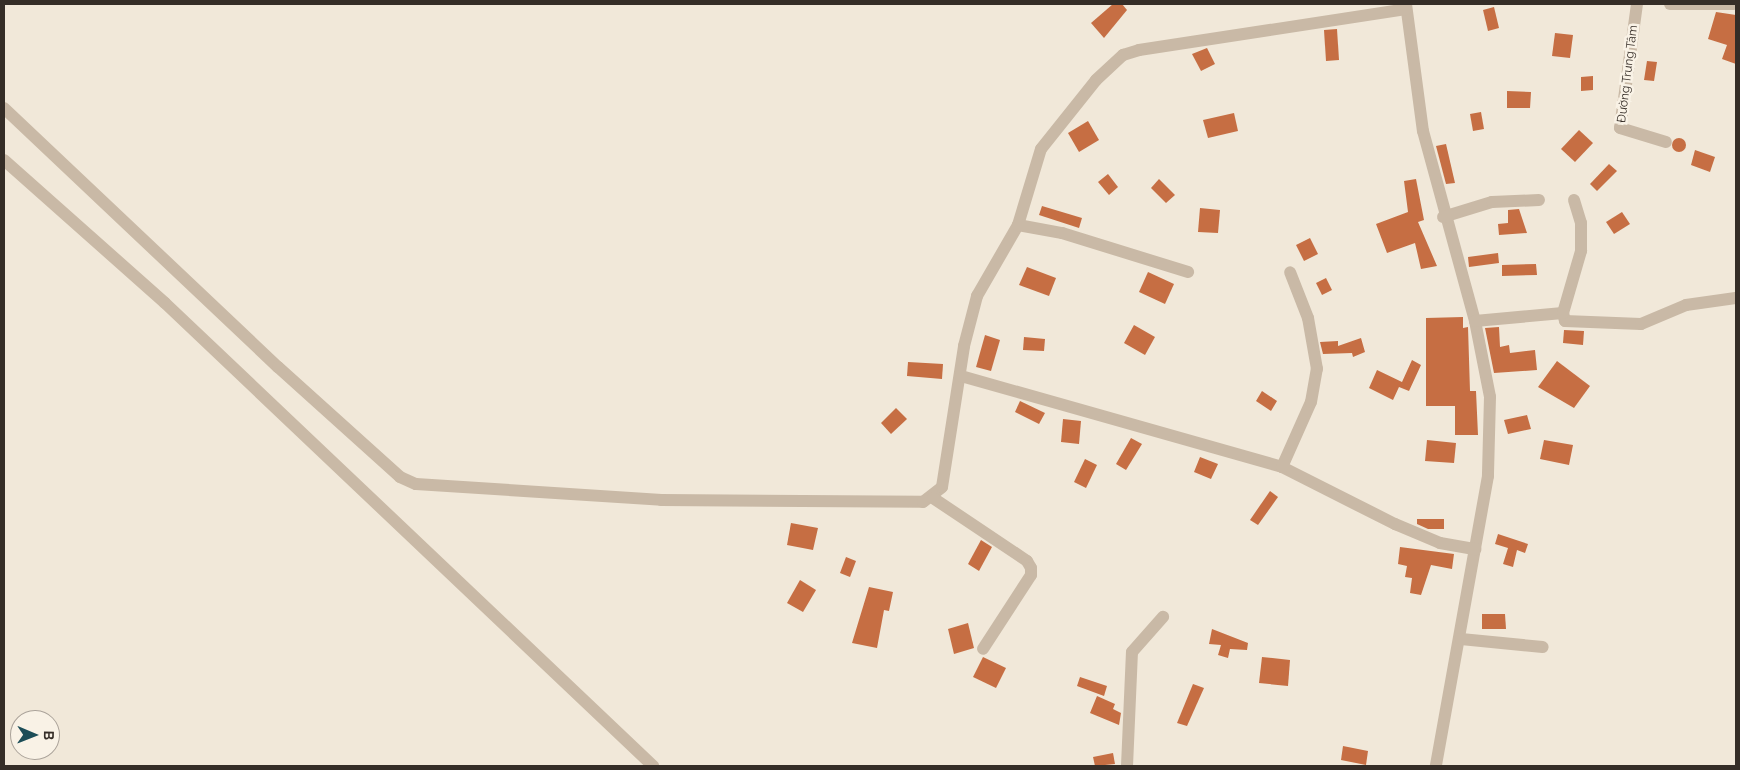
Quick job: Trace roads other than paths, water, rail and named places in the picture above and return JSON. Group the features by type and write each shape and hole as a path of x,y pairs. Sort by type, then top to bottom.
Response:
{"street":[{"name":"Đường Trung Tâm","path":"1637,4 1620,128 1666,142"},
{"path":"1670,4 1734,4"},
{"path":"933,498 942,487 947,465 964,346 978,296 1018,225 1041,149 1096,80 1123,56 1406,5 1417,103 1443,217 1475,321 1490,397 1488,476 1461,639 1436,766"},
{"path":"4,108 278,368 400,477 416,484 661,500 822,503 933,498 1027,561 1031,568 1031,575 983,649"},
{"path":"4,160 165,303 653,766"},
{"path":"1443,217 1492,202 1539,200"},
{"path":"1574,200 1581,223 1581,252 1563,313 1565,321 1640,324 1686,305 1736,298"},
{"path":"1018,225 1062,233 1188,272"},
{"path":"1282,467 1311,402 1317,369 1308,318 1290,272"},
{"path":"1475,321 1563,313"},
{"path":"961,376 1282,467 1395,524 1440,543 1475,549"},
{"path":"1127,766 1132,652 1163,617"},
{"path":"1461,639 1543,647"}]}
